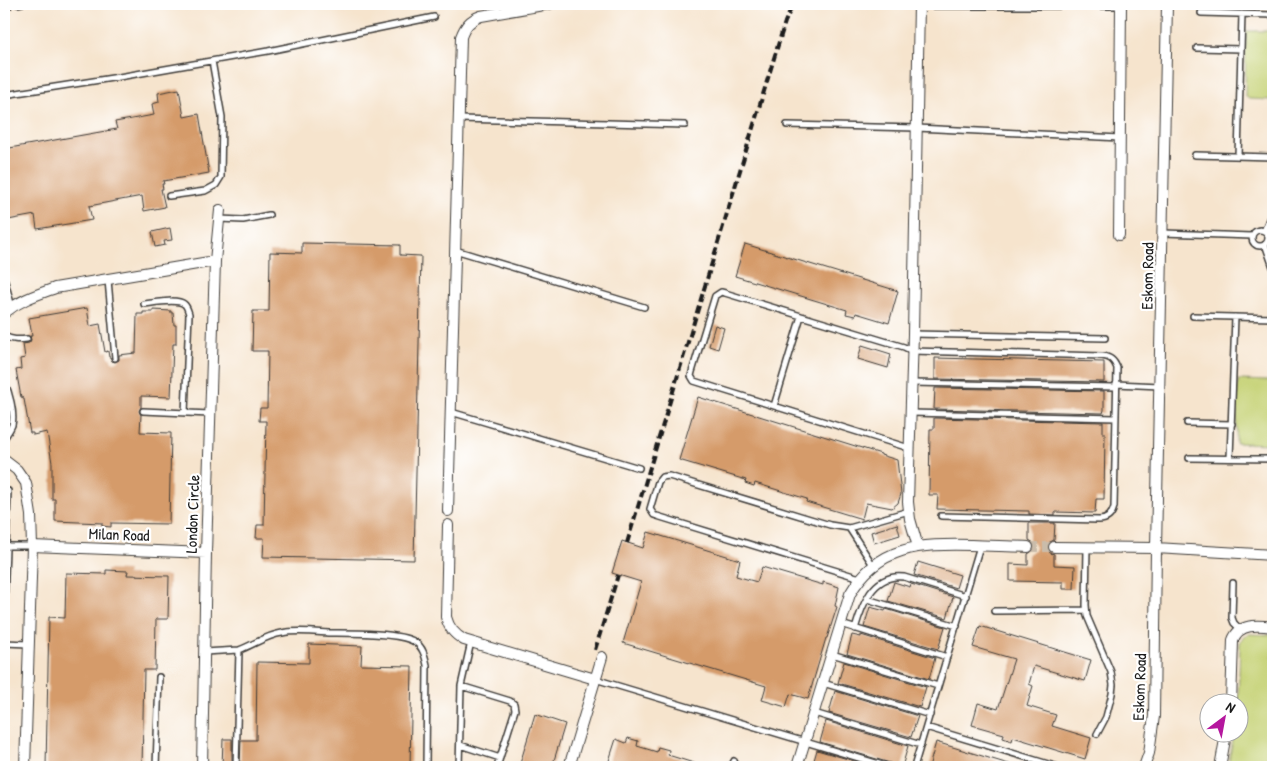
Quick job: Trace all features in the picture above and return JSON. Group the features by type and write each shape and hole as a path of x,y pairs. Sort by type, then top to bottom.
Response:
{"street":[{"path":"448,511 460,43 463,31 475,18 549,4"},
{"name":"Eskom Road","path":"1144,767 1149,753 1154,716 1167,4"},
{"path":"918,5 909,511 918,547"},
{"path":"1119,235 1121,5"},
{"name":"London Circle","path":"202,767 210,414 215,261 219,214"},
{"path":"8,310 31,296 56,288 215,261"},
{"path":"4,460 17,470 26,483 31,515 32,546 24,767"},
{"path":"448,525 446,617 454,632 464,640 595,679"},
{"path":"797,767 850,594 860,578 873,565 902,551 942,544 1028,547"},
{"name":"Milan Road","path":"32,546 206,553"},
{"path":"1054,547 1156,548 1273,555"},
{"path":"1231,694 1233,640 1236,632 1249,626 1273,627"},
{"path":"569,767 602,657"},
{"path":"1220,767 1224,744"}],"lane":[{"path":"918,5 1121,5"},
{"path":"1201,13 1273,15"},
{"path":"1238,156 1242,14"},
{"path":"4,95 268,51 434,17"},
{"path":"1197,48 1241,49"},
{"path":"169,196 205,191 216,185 221,177 222,117 212,61"},
{"path":"458,119 685,124"},
{"path":"788,125 917,128 1120,138"},
{"path":"1195,155 1273,157"},
{"path":"1264,232 1273,210"},
{"path":"219,214 243,220 269,216"},
{"path":"1163,233 1252,236 1260,230 1268,238 1265,244 1273,267"},
{"path":"1252,236 1256,244 1260,246 1265,244"},
{"path":"455,250 644,307"},
{"path":"4,278 8,310"},
{"path":"108,280 115,358"},
{"path":"910,448 694,382 691,376 714,298 721,292 912,351 1106,356 1115,363 1117,368 1114,507 1113,512 1107,518 1099,520 941,516"},
{"path":"144,304 183,302 189,314 185,413"},
{"path":"774,406 801,316"},
{"path":"1192,316 1273,318"},
{"path":"1230,458 1235,317"},
{"path":"913,334 1104,338"},
{"path":"4,336 12,340 27,339"},
{"path":"4,381 11,399 12,417 12,426 4,439"},
{"path":"912,383 1160,386"},
{"path":"143,411 210,414"},
{"path":"451,412 639,468"},
{"path":"911,413 1116,418"},
{"path":"1187,423 1232,424"},
{"path":"1188,458 1273,459"},
{"path":"860,578 657,516 650,509 659,479 665,476 830,525 849,528 909,511"},
{"path":"4,605 8,491"},
{"path":"849,528 873,565"},
{"path":"6,546 32,546"},
{"path":"914,767 980,546"},
{"path":"1087,548 1087,616 1111,672 1113,685 1106,717 1097,734"},
{"path":"855,629 859,614 870,592 884,579 898,576 966,596"},
{"path":"1233,583 1232,618 1240,629"},
{"path":"867,598 957,626"},
{"path":"994,611 1086,610"},
{"path":"840,624 947,657"},
{"path":"204,652 239,650 283,632 378,634 411,639 417,643 425,654 427,665 426,767"},
{"path":"459,767 461,686 471,642"},
{"path":"4,643 29,644"},
{"path":"236,767 239,650"},
{"path":"832,654 938,686"},
{"path":"156,767 160,677"},
{"path":"595,679 889,767"},
{"path":"823,683 930,715"},
{"path":"461,686 510,701 514,704 515,710 498,767"},
{"path":"814,712 921,745"},
{"path":"926,727 1058,767"},
{"path":"460,745 500,758"},
{"path":"731,767 734,760"}],"green space":[{"path":"1246,31 1273,31 1273,100 1249,99 1245,96"},
{"path":"1238,380 1273,381 1273,444 1236,443"},
{"path":"1249,634 1273,635 1273,767 1228,767 1232,744 1250,744 1250,694 1238,694 1240,643 1243,637"}],"building":[{"path":"179,89 184,117 199,114 209,173 163,181 163,189 161,189 165,207 144,211 142,196 89,206 92,220 37,229 35,215 8,220 6,209 4,209 4,149 117,129 115,122 154,115 152,104 159,102 158,93"},
{"path":"170,228 172,240 164,241 165,245 155,247 152,232"},
{"path":"302,243 400,245 400,255 421,256 414,560 263,557 264,538 256,538 257,525 264,525 266,421 259,421 260,408 267,408 268,351 252,351 253,311 269,311 270,252 302,253"},
{"path":"745,244 898,291 889,323 856,313 855,316 846,314 847,310 735,276"},
{"path":"87,308 90,326 100,324 105,352 108,351 109,357 115,362 119,360 119,355 136,353 137,314 153,312 153,310 171,311 173,313 174,325 176,325 176,344 173,344 171,397 141,396 139,411 141,415 140,432 171,433 169,524 111,523 111,527 102,526 102,523 55,521 55,499 52,499 52,463 47,432 33,435 33,433 30,433 24,399 21,397 16,370 21,369 20,359 25,358 23,344 29,343 31,340 30,336 32,336 29,318"},
{"path":"715,325 724,328 718,349 709,346"},
{"path":"862,345 891,354 888,368 858,359"},
{"path":"935,358 1104,362 1104,382 935,379"},
{"path":"935,388 1104,391 1104,410 1103,413 934,409"},
{"path":"698,397 897,460 901,494 898,503 892,508 866,503 862,519 806,502 807,499 755,483 754,486 745,483 746,480 679,460"},
{"path":"934,418 1103,422 1103,433 1105,433 1104,499 1096,499 1095,513 1055,512 1055,515 1029,514 1029,511 937,509 938,495 929,495 930,429 934,429"},
{"path":"1029,523 1055,523 1054,540 1048,543 1048,550 1054,554 1054,565 1075,566 1074,589 1063,589 1063,582 1010,581 1010,564 1028,565 1028,554 1035,547 1034,543 1029,540"},
{"path":"897,524 900,535 874,543 871,532"},
{"path":"648,532 740,560 736,576 757,582 762,567 823,585 823,582 839,587 835,606 837,607 808,699 790,694 786,707 762,700 766,686 623,643 641,582 612,573 622,541 643,548"},
{"path":"918,562 960,575 956,588 914,575"},
{"path":"106,570 128,571 127,575 169,576 168,619 156,619 155,670 144,670 142,767 46,767 49,617 65,618 66,573 106,574"},
{"path":"894,582 910,587 911,584 953,597 947,618 888,601"},
{"path":"870,607 885,611 886,609 945,627 938,649 864,627"},
{"path":"980,626 1091,660 1085,681 1034,666 1029,684 1033,686 1027,706 1056,715 1052,726 1091,738 1085,759 1013,737 1012,741 1003,738 1004,734 972,725 978,703 998,709 1014,659 973,647"},
{"path":"852,635 861,637 861,635 935,658 929,679 847,654"},
{"path":"309,644 362,646 361,665 412,666 410,767 240,767 241,740 256,740 257,662 309,663"},
{"path":"844,662 926,687 920,707 838,683"},
{"path":"835,691 918,716 911,737 829,713"},
{"path":"535,714 565,724 552,767 519,767"},
{"path":"826,721 908,746 902,767 893,767 890,763 820,742"},
{"path":"628,738 638,741 637,746 657,752 658,747 669,750 668,755 700,765 700,767 607,767 616,739 626,743"},
{"path":"223,739 232,739 232,767 222,767"},
{"path":"936,742 1012,765 1011,767 929,767"},
{"path":"817,750 875,767 812,767"}],"tunnel":[{"path":"1028,547 1054,547"}],"railway":[{"path":"4,8 28,4"},
{"path":"627,543 785,22 793,4"},
{"path":"595,650 618,575"}]}
